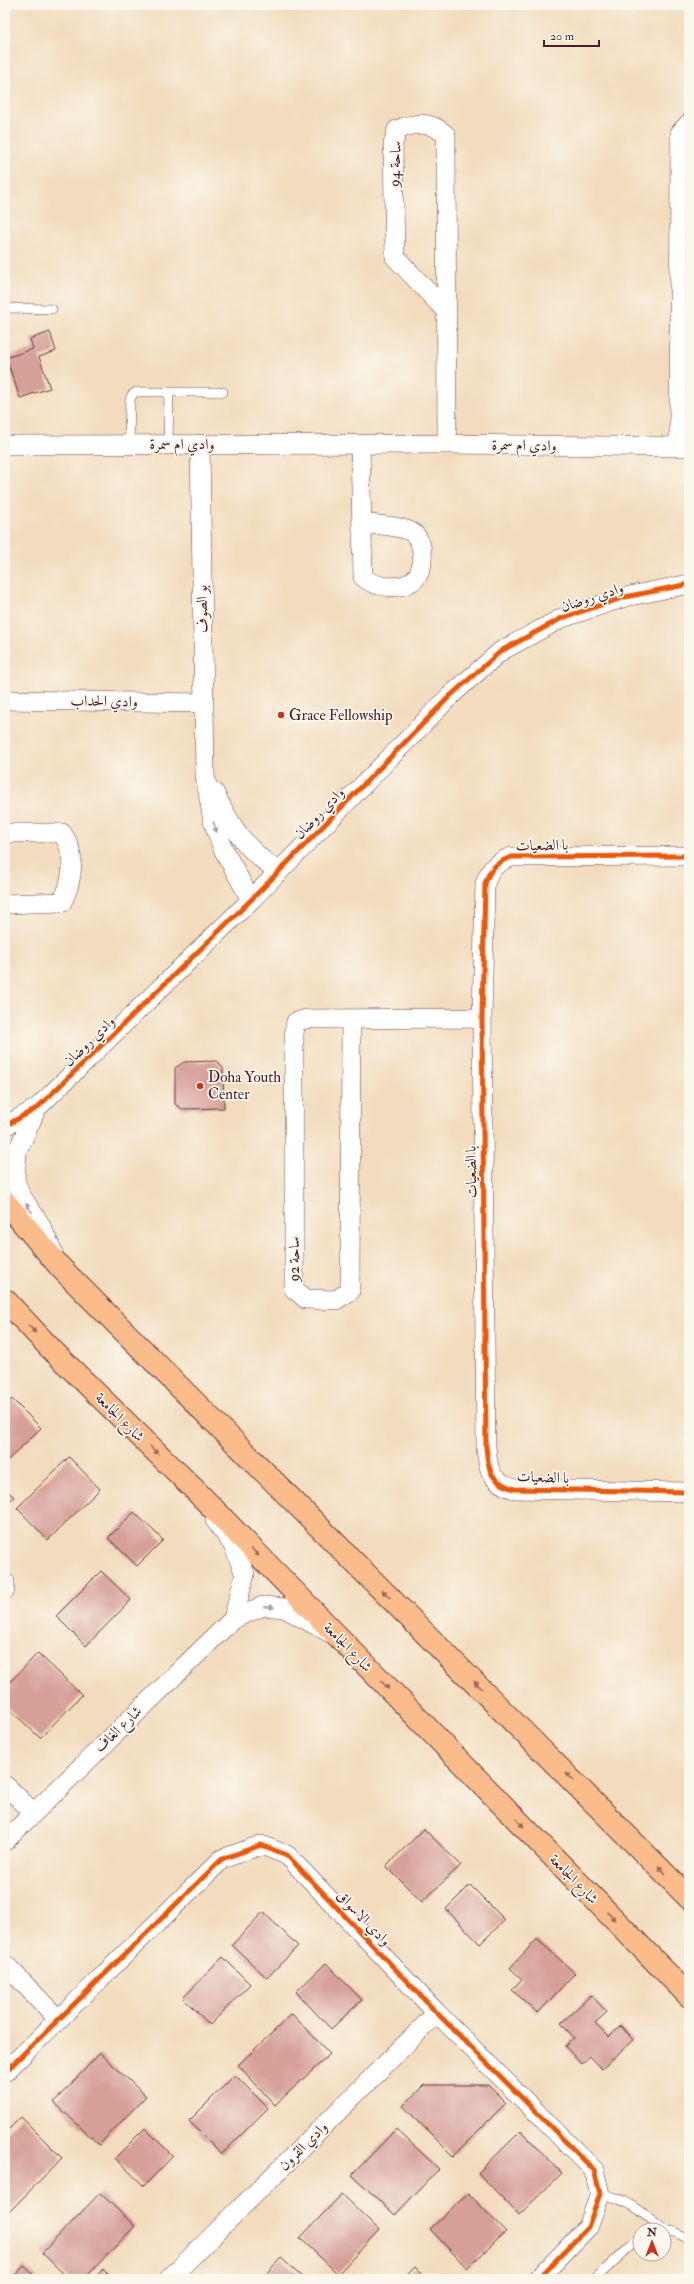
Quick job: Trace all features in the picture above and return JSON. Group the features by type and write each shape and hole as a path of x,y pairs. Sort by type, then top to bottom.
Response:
{"main road":[{"path":"5,1202 60,1267 689,1898"},
{"name":"شارع الجامعة","path":"5,1300 50,1348 194,1490 689,1996"}],"street":[{"path":"684,447 685,305 680,132 689,123"},
{"name":"ساحة 94","path":"447,312 395,258 393,144 397,130 410,124 431,124 446,135 447,312 447,444"},
{"name":"بو الصوف","path":"200,444 205,775 213,821 223,849 251,900"},
{"path":"360,444 362,523"},
{"name":"وادي ام سمرة","path":"5,445 447,444 684,447"},
{"name":"وادي روضان","path":"5,1126 37,1108 251,900 450,696 501,651 562,618 625,597 689,584"},
{"name":"وادي الحداب","path":"5,700 204,703"},
{"name":"بو الصوف","path":"205,775 230,824 256,857 278,872"},
{"path":"5,833 62,833 68,844 72,867 71,880 62,902 5,904"},
{"name":"با الضعيات","path":"689,856 510,857 497,863 489,871 485,884 482,1018 486,1447 487,1462 491,1475 500,1485 514,1490 689,1492"},
{"name":"ساحة 92","path":"351,1020 350,1291 336,1300 306,1300 294,1289 294,1033 296,1022 306,1019 351,1020 482,1018"},
{"name":"وادي روضان","path":"37,1108 17,1152 15,1180 20,1194 40,1224 60,1267"},
{"path":"194,1490 233,1545 245,1574 233,1619"},
{"path":"5,1582 5,1590"},
{"name":"شارع الغاف","path":"5,1841 33,1812 233,1619 263,1606 284,1608 340,1639"},
{"path":"5,1785 33,1812"},
{"name":"وادي الاسواق","path":"5,2072 222,1859 261,1845 287,1855 437,2013 594,2170 600,2194"},
{"path":"5,1964 59,2020"},
{"name":"وادي القرون","path":"169,2279 437,2013"},
{"path":"538,2279 588,2227 600,2194"}],"lane":[{"path":"5,308 52,309"},
{"path":"129,444 130,400 132,394 136,392 223,392"},
{"path":"168,444 169,392"},
{"path":"600,2194 612,2196 630,2203 654,2222"},
{"path":"672,2231 689,2239"},
{"path":"595,2279 632,2244"}],"building":[{"path":"50,332 56,351 39,357 50,388 20,398 6,358 33,349 30,339"},
{"name":"Doha Youth Center","path":"217,1061 223,1068 224,1108 182,1109 175,1104 175,1068 184,1062"},
{"path":"12,1399 41,1428 6,1462 5,1406"},
{"path":"69,1457 100,1489 48,1540 17,1508"},
{"path":"5,1488 14,1497 5,1506"},
{"path":"134,1512 163,1540 137,1566 108,1538"},
{"path":"101,1571 131,1600 86,1646 56,1616"},
{"path":"38,1653 82,1695 40,1738 5,1705 5,1687"},
{"path":"424,1829 461,1865 422,1902 386,1866"},
{"path":"470,1885 505,1920 480,1944 446,1909"},
{"path":"263,1912 298,1946 267,1978 232,1945"},
{"path":"537,1939 575,1973 538,2013 512,1990 522,1979 510,1968"},
{"path":"223,1957 250,1984 210,2025 183,1998"},
{"path":"326,1963 362,2000 331,2029 296,1992"},
{"path":"591,1995 607,2012 595,2023 609,2037 621,2026 633,2040 602,2069 590,2056 581,2064 565,2046 574,2038 561,2023"},
{"path":"292,2014 330,2054 275,2105 238,2065"},
{"path":"100,2053 146,2096 99,2145 54,2102"},
{"path":"235,2075 268,2108 222,2154 189,2121"},
{"path":"424,2085 488,2085 506,2103 453,2156 403,2106"},
{"path":"21,2117 62,2158 5,2216 5,2133"},
{"path":"145,2128 173,2156 144,2186 115,2158"},
{"path":"396,2129 439,2169 395,2215 352,2175"},
{"path":"521,2131 562,2173 519,2215 478,2173"},
{"path":"100,2193 135,2226 84,2279 69,2279 42,2253"},
{"path":"468,2193 506,2232 467,2268 430,2229"},
{"path":"342,2194 379,2230 338,2274 300,2238"},
{"path":"281,2258 304,2279 261,2279"},
{"path":"24,2266 38,2279 12,2279"},
{"path":"415,2267 427,2279 403,2279"},
{"path":"103,2269 113,2279 93,2279"}],"cycle path":[{"path":"5,1126 37,1108 251,900 450,696 501,651 562,618 625,597 689,584"},
{"path":"689,856 511,857 494,867 491,870 485,884 482,1018 486,1447 488,1463 492,1474 500,1483 514,1489 689,1492"},
{"path":"5,2072 222,1859 261,1845 287,1855 437,2013 594,2170 600,2194 588,2227 538,2279"}],"place":[{"name":"Grace Fellowship","path":"281,715"},
{"name":"Doha Youth Center","path":"200,1086"}]}
